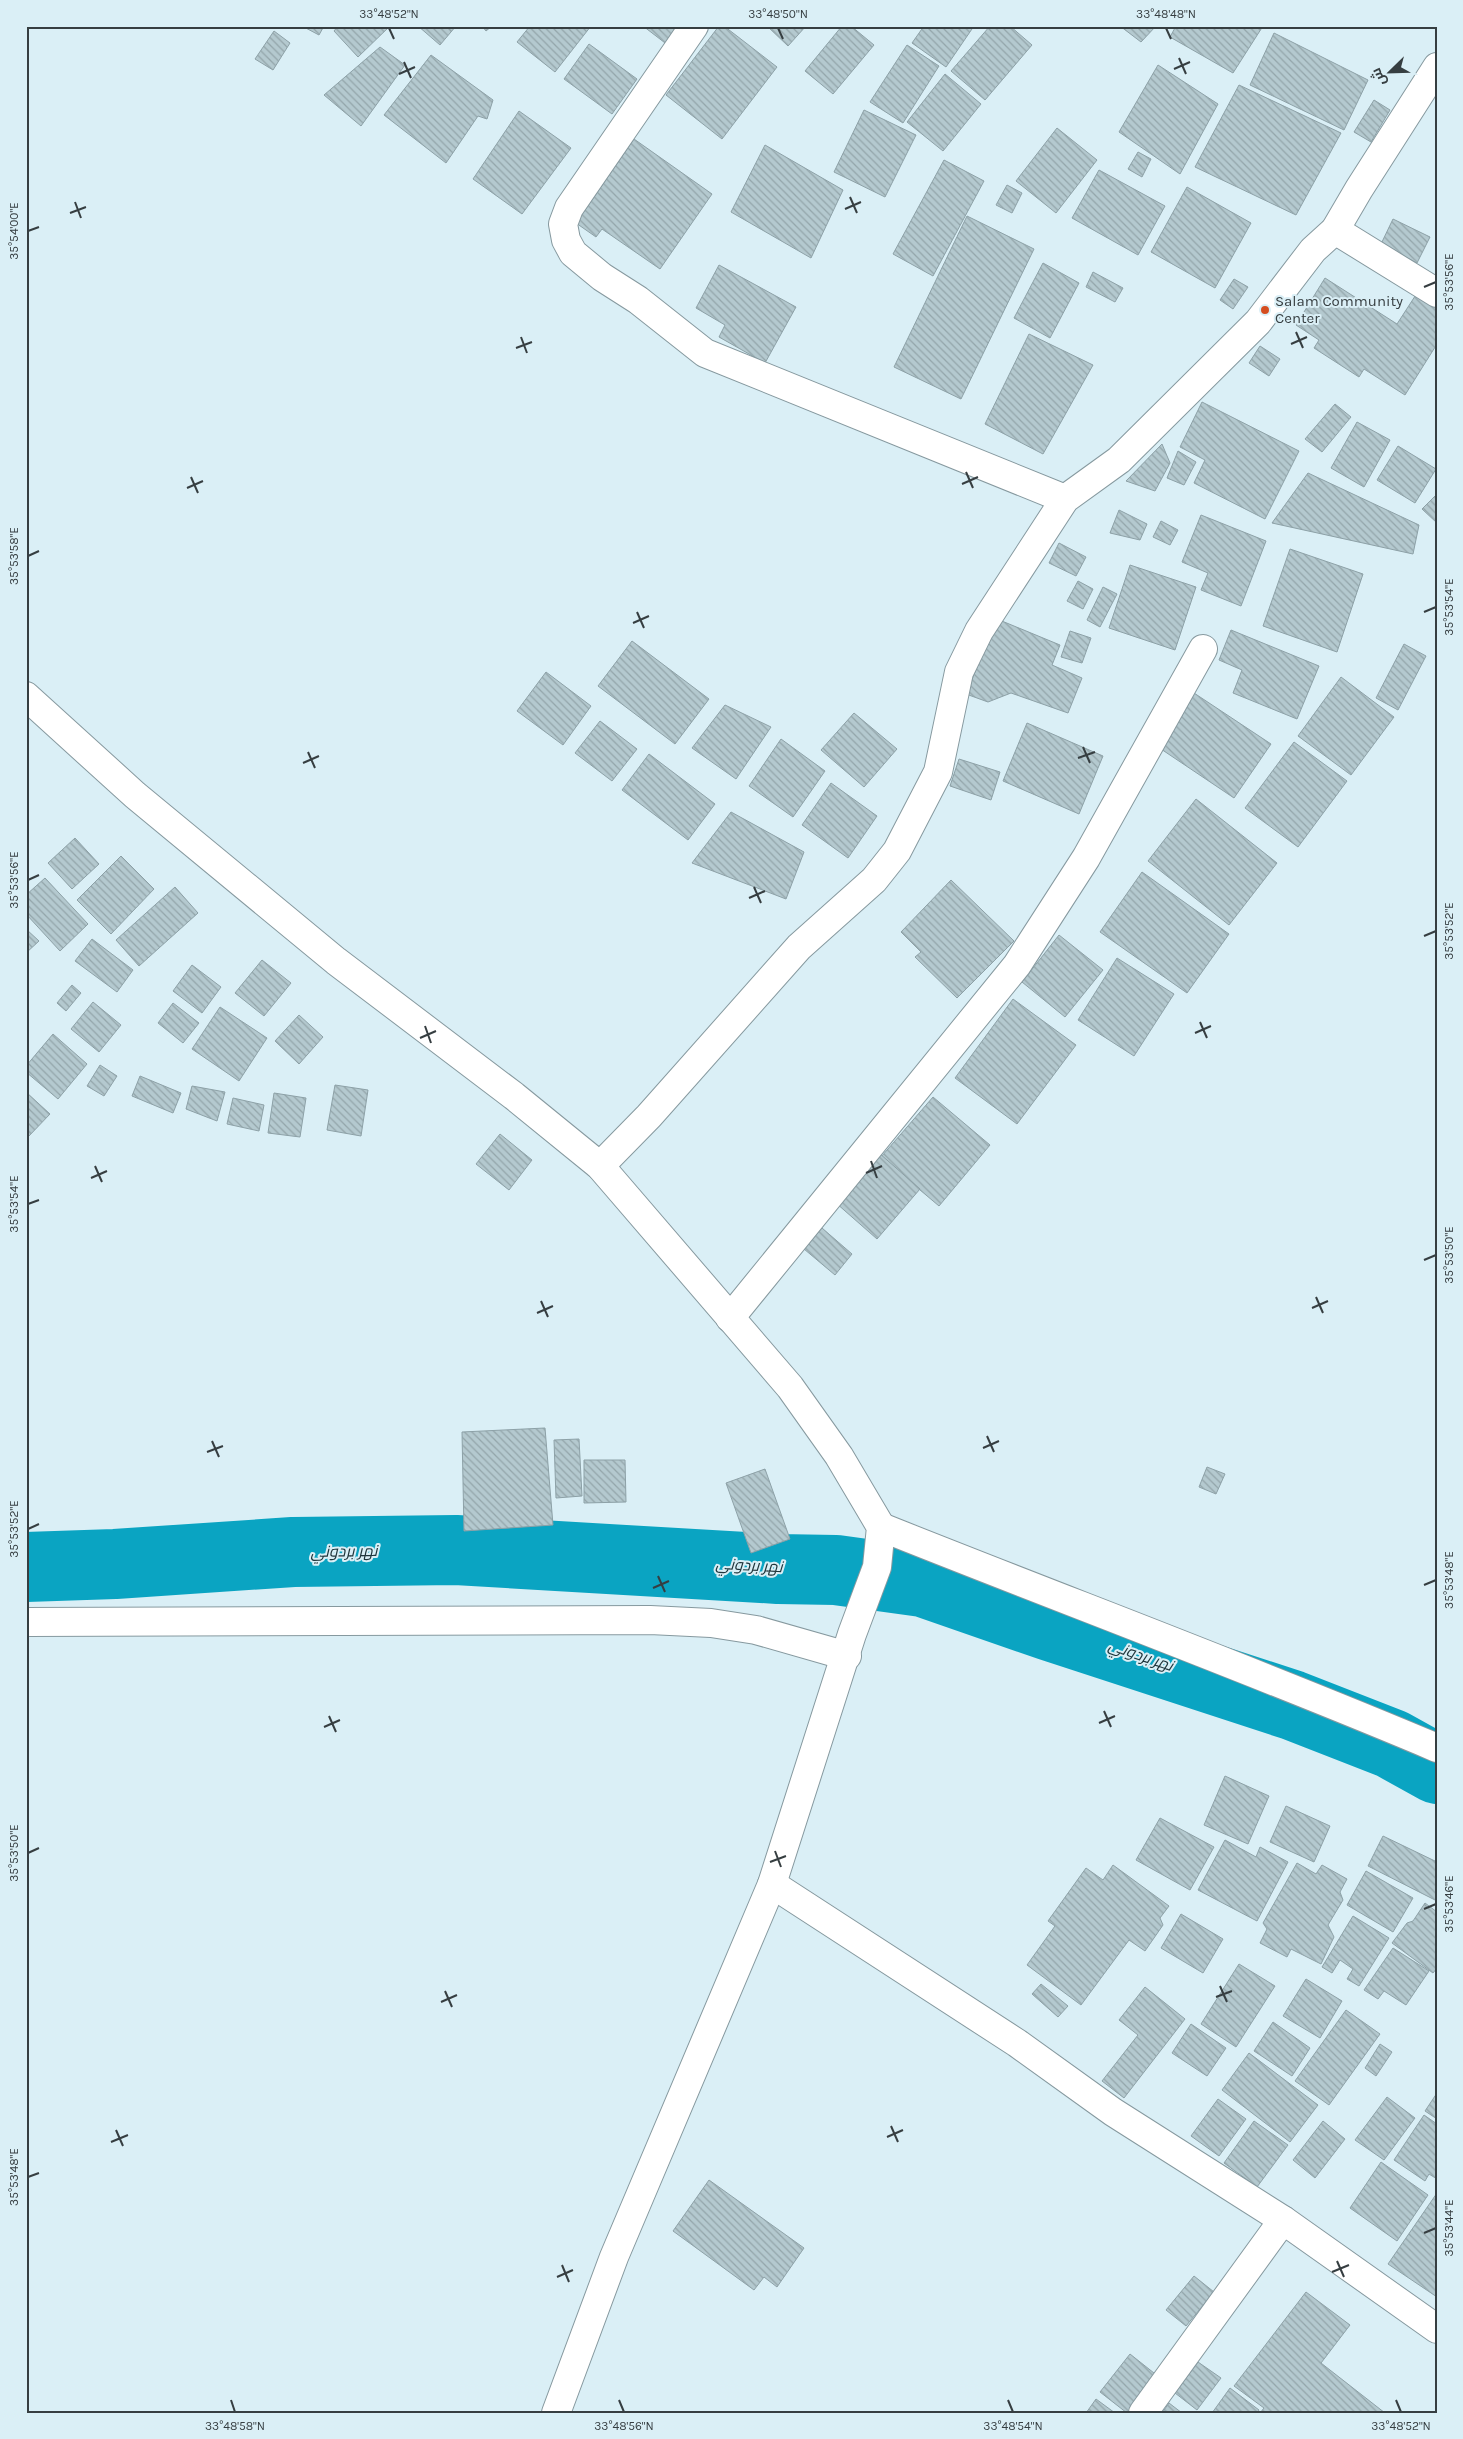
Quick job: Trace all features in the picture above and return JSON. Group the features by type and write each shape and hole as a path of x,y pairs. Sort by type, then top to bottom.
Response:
{"street":[{"path":"694,26 569,208 563,224 566,240 573,253 602,277 638,300 705,353 1065,499"},
{"path":"600,1166 649,1116 793,954 874,880 897,851 938,772 959,672 979,631 1065,499 1119,460 1258,322 1314,250 1335,230 1437,67"},
{"path":"1335,230 1437,292"},
{"path":"730,1318 1018,965 1086,858 1203,649"},
{"path":"26,696 135,795 328,955 514,1096 600,1166 790,1386 839,1456 881,1527 877,1567 772,1884 614,2256 556,2413"},
{"path":"881,1527 1054,1597 1334,1704 1437,1748"},
{"path":"26,1622 650,1620 711,1623 850,1645"},
{"path":"772,1884 1018,2042 1113,2112 1283,2220 1437,2329"},
{"path":"1143,2413 1283,2220"}],"building":[{"path":"302,26 324,26 319,35"},
{"path":"338,26 390,26 358,57 334,31"},
{"path":"418,26 456,26 440,45"},
{"path":"482,26 492,26 486,31"},
{"path":"530,26 591,26 555,72 517,42"},
{"path":"643,26 685,26 669,46"},
{"path":"719,26 724,26 777,67 722,139 666,95"},
{"path":"767,26 806,26 788,46"},
{"path":"842,26 851,26 874,45 833,94 805,71"},
{"path":"924,26 974,26 946,67 912,43"},
{"path":"990,26 1010,26 1032,45 985,100 951,71"},
{"path":"1120,26 1156,26 1141,42"},
{"path":"1176,26 1263,26 1233,73 1170,37"},
{"path":"274,31 290,43 273,70 255,59"},
{"path":"1274,33 1368,80 1344,130 1250,85"},
{"path":"589,44 637,79 612,114 564,79"},
{"path":"907,45 939,66 903,123 870,102"},
{"path":"380,47 405,65 361,126 324,95"},
{"path":"431,55 493,100 487,119 478,116 446,163 384,115"},
{"path":"1158,65 1218,104 1180,174 1119,132"},
{"path":"945,74 981,104 943,151 907,122"},
{"path":"1239,85 1341,133 1296,215 1195,167"},
{"path":"1374,100 1390,110 1371,142 1354,132"},
{"path":"864,110 916,135 885,197 834,172"},
{"path":"519,111 571,148 522,214 473,179"},
{"path":"1057,128 1097,160 1056,213 1016,181"},
{"path":"634,139 712,194 660,269 602,229 596,237 576,223"},
{"path":"765,145 843,190 811,258 731,212"},
{"path":"1138,152 1151,159 1142,177 1128,169"},
{"path":"944,160 984,181 933,276 893,254"},
{"path":"1099,170 1165,206 1138,255 1072,218"},
{"path":"1007,185 1022,193 1012,213 996,205"},
{"path":"1187,187 1251,223 1215,288 1151,252"},
{"path":"967,216 1034,249 961,399 894,367"},
{"path":"1393,219 1430,237 1417,263 1381,244"},
{"path":"1043,263 1079,283 1050,338 1014,318"},
{"path":"719,265 796,307 765,363 719,337 725,325 696,308"},
{"path":"1093,272 1123,288 1115,302 1086,287"},
{"path":"1325,278 1397,324 1419,290 1437,302 1437,344 1405,395 1364,369 1359,377 1314,348 1319,340 1296,325"},
{"path":"1234,279 1248,287 1233,309 1220,300"},
{"path":"1029,334 1093,365 1043,454 985,424"},
{"path":"1260,346 1280,359 1269,376 1249,363"},
{"path":"1202,402 1299,451 1265,519 1194,483 1205,460 1180,447"},
{"path":"1335,404 1351,417 1322,452 1305,439"},
{"path":"1357,422 1390,440 1364,487 1331,468"},
{"path":"1162,444 1170,463 1155,491 1126,481"},
{"path":"1398,446 1436,469 1415,503 1377,480"},
{"path":"1178,451 1196,462 1184,485 1167,478"},
{"path":"1308,473 1419,525 1413,554 1272,523"},
{"path":"1437,494 1437,523 1422,509"},
{"path":"1119,510 1147,524 1140,540 1110,533"},
{"path":"1201,515 1266,541 1241,606 1201,590 1208,573 1182,562"},
{"path":"1161,521 1178,530 1170,545 1153,537"},
{"path":"1059,543 1086,557 1076,576 1049,563"},
{"path":"1290,549 1363,574 1337,652 1263,626"},
{"path":"1130,565 1196,587 1175,650 1109,628"},
{"path":"1078,581 1093,589 1083,609 1067,601"},
{"path":"1103,587 1117,594 1100,627 1087,620"},
{"path":"997,619 1060,645 1052,665 1082,678 1068,713 1011,693 988,702 966,694"},
{"path":"1231,630 1319,666 1297,719 1233,693 1242,670 1219,660"},
{"path":"1070,631 1091,638 1082,663 1061,657"},
{"path":"632,641 709,699 675,744 598,686"},
{"path":"1404,644 1426,656 1398,710 1376,698"},
{"path":"546,672 591,706 563,745 517,711"},
{"path":"1341,677 1394,717 1351,775 1298,736"},
{"path":"1194,693 1271,744 1234,798 1158,747"},
{"path":"725,705 771,727 736,779 692,748"},
{"path":"854,713 897,749 864,787 821,750"},
{"path":"600,721 637,749 612,781 575,753"},
{"path":"1027,723 1103,756 1079,814 1003,781"},
{"path":"781,739 825,771 793,817 749,786"},
{"path":"1294,742 1347,781 1298,847 1245,808"},
{"path":"649,754 715,804 688,840 622,790"},
{"path":"959,759 1000,772 991,800 950,786"},
{"path":"831,783 877,816 848,858 802,825"},
{"path":"1196,799 1277,863 1229,925 1148,861"},
{"path":"731,812 804,852 786,899 692,863"},
{"path":"75,838 99,864 72,889 48,863"},
{"path":"121,856 154,889 111,934 77,900"},
{"path":"1142,872 1229,934 1187,993 1100,932"},
{"path":"45,878 88,924 60,951 26,914 26,895"},
{"path":"951,880 1014,941 957,998 915,957 921,952 901,932"},
{"path":"175,887 198,913 139,966 116,940"},
{"path":"26,929 39,941 26,953"},
{"path":"1059,935 1103,970 1065,1017 1022,982"},
{"path":"92,939 133,970 117,992 75,961"},
{"path":"1117,958 1174,994 1134,1056 1078,1020"},
{"path":"262,960 291,983 264,1016 235,993"},
{"path":"192,965 221,987 202,1013 173,991"},
{"path":"72,985 81,993 66,1011 57,1003"},
{"path":"1013,999 1076,1045 1017,1124 955,1078"},
{"path":"93,1002 121,1025 99,1052 71,1029"},
{"path":"173,1003 199,1023 183,1043 158,1023"},
{"path":"220,1007 267,1038 239,1081 192,1049"},
{"path":"299,1015 323,1037 299,1064 275,1041"},
{"path":"53,1034 87,1064 58,1099 26,1072 26,1066"},
{"path":"100,1065 117,1076 104,1096 87,1086"},
{"path":"140,1076 181,1093 173,1113 132,1096"},
{"path":"335,1085 368,1090 361,1136 327,1130"},
{"path":"192,1086 225,1092 217,1121 186,1109"},
{"path":"26,1092 50,1114 28,1137 26,1135"},
{"path":"274,1093 306,1098 300,1137 268,1133"},
{"path":"933,1097 990,1145 939,1206 881,1157"},
{"path":"233,1098 264,1105 259,1131 227,1124"},
{"path":"500,1134 532,1160 509,1190 476,1164"},
{"path":"879,1153 920,1189 877,1239 836,1203"},
{"path":"822,1228 852,1254 835,1275 804,1249"},
{"path":"545,1428 553,1525 464,1531 462,1432"},
{"path":"579,1439 582,1496 556,1498 554,1440"},
{"path":"584,1460 625,1460 626,1502 584,1503"},
{"path":"1207,1467 1225,1474 1216,1494 1199,1487"},
{"path":"765,1469 790,1539 751,1553 726,1483"},
{"path":"1225,1776 1269,1796 1248,1844 1204,1825"},
{"path":"1286,1806 1330,1826 1314,1862 1270,1842"},
{"path":"1160,1818 1214,1847 1190,1890 1136,1860"},
{"path":"1383,1836 1437,1862 1437,1901 1368,1866"},
{"path":"1225,1840 1256,1857 1260,1847 1288,1862 1257,1921 1198,1890"},
{"path":"1297,1863 1316,1874 1322,1865 1347,1879 1340,1892 1343,1900 1328,1925 1334,1937 1321,1964 1291,1949 1287,1957 1260,1943 1267,1929 1263,1923"},
{"path":"1113,1865 1169,1906 1160,1918 1163,1925 1145,1951 1129,1940 1081,2005 1027,1965 1055,1926 1048,1921 1086,1868 1103,1880"},
{"path":"1366,1871 1413,1898 1393,1932 1347,1905"},
{"path":"1425,1903 1437,1912 1437,1968 1433,1973 1392,1943 1407,1923 1413,1921"},
{"path":"1181,1914 1223,1939 1203,1973 1161,1948"},
{"path":"1353,1916 1389,1938 1359,1986 1347,1979 1353,1969 1340,1960 1332,1973 1322,1967"},
{"path":"1393,1948 1429,1971 1406,2005 1384,1991 1378,1999 1364,1990"},
{"path":"1239,1964 1275,1986 1236,2047 1201,2024"},
{"path":"1306,1979 1342,2001 1320,2038 1283,2016"},
{"path":"1041,1984 1068,2006 1058,2017 1032,1994"},
{"path":"1145,1987 1185,2019 1124,2098 1102,2081 1138,2035 1119,2020"},
{"path":"1346,2010 1380,2034 1329,2105 1295,2081"},
{"path":"1273,2022 1310,2048 1292,2076 1254,2051"},
{"path":"1191,2024 1226,2048 1207,2076 1172,2053"},
{"path":"1380,2044 1392,2052 1376,2076 1365,2068"},
{"path":"1249,2053 1318,2105 1290,2142 1222,2090"},
{"path":"1437,2093 1437,2119 1425,2111"},
{"path":"1387,2097 1415,2118 1384,2160 1355,2140"},
{"path":"1218,2099 1246,2119 1219,2156 1191,2136"},
{"path":"1424,2115 1437,2124 1437,2179 1429,2174 1425,2181 1394,2160"},
{"path":"1254,2121 1288,2145 1257,2187 1224,2163"},
{"path":"1323,2121 1345,2139 1315,2178 1293,2160"},
{"path":"1381,2162 1428,2195 1397,2241 1350,2208"},
{"path":"709,2180 804,2248 777,2287 764,2277 754,2290 673,2231"},
{"path":"1437,2193 1437,2297 1388,2264"},
{"path":"1194,2276 1214,2292 1186,2326 1166,2310"},
{"path":"1306,2292 1350,2325 1321,2363 1385,2413 1260,2413 1264,2408 1234,2386"},
{"path":"1130,2354 1159,2377 1132,2413 1127,2413 1100,2392"},
{"path":"1198,2362 1221,2378 1197,2410 1175,2393"},
{"path":"1230,2388 1259,2410 1257,2413 1212,2413"},
{"path":"1096,2399 1115,2413 1086,2413"},
{"path":"1169,2403 1182,2413 1162,2413"}],"waterway":[{"name":"نهر بردوني","path":"26,1567 115,1564 293,1552 456,1550 778,1569 836,1570 923,1582 1050,1626 1292,1705 1392,1744 1437,1769"}],"place":[{"name":"Salam Community Center","path":"1265,310"}]}
